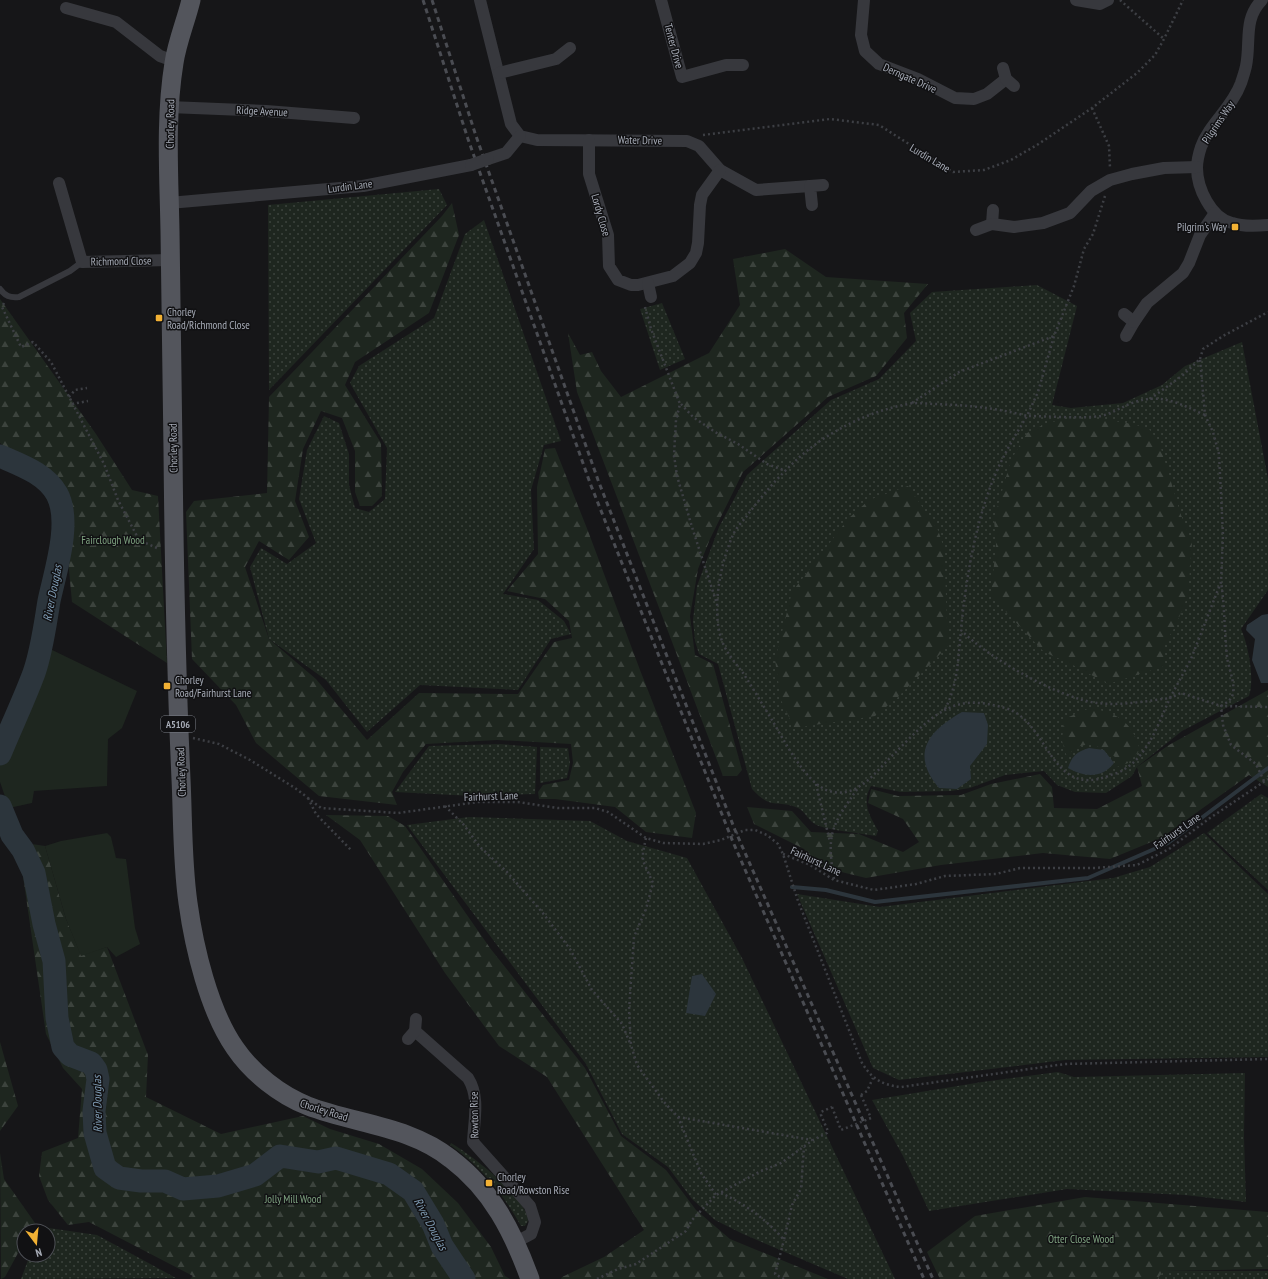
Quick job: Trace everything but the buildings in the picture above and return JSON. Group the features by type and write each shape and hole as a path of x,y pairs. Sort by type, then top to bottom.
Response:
{"main road":[{"name":"Chorley Road","path":"191,0 174,61 169,107 169,204 174,556 183,855 188,902 195,940 217,1014 235,1049 262,1077 290,1099 311,1108 390,1129 424,1143 450,1157 490,1197 516,1242 530,1279"}],"street":[{"path":"480,0 511,124 520,136"},
{"name":"Tenter Drive","path":"661,0 682,77 726,65 743,65"},
{"name":"Derngate Drive","path":"864,0 861,35 865,51 879,64 918,79 955,98 974,98 987,94 1008,77"},
{"path":"1076,0 1100,4 1108,0"},
{"name":"Pilgrims Way","path":"1214,213 1202,190 1197,168 1201,146 1212,128 1230,105 1240,85 1246,65 1249,19 1255,7 1262,0"},
{"path":"66,8 116,22 160,56 174,61"},
{"path":"499,73 556,59 570,48"},
{"name":"Ridge Avenue","path":"169,107 266,111 354,118"},
{"name":"Water Drive","path":"520,136 529,140 686,141 699,146 720,170 756,190 823,185"},
{"name":"Lurdin Lane","path":"169,204 363,186 471,165 506,153 520,136"},
{"name":"Lordy Close","path":"589,140 589,174 608,235 609,266 612,274 624,283 638,285 673,276 690,263 696,253 698,243 702,195 720,170"},
{"path":"976,230 992,224 1014,227 1043,223 1070,213 1091,192 1110,180 1164,168 1197,168"},
{"name":"Richmond Close","path":"59,183 82,262 170,260"},
{"path":"810,186 812,205"},
{"path":"992,224 993,210"},
{"path":"1126,336 1146,303 1182,273 1189,262 1200,235 1214,213 1231,223 1258,226 1268,225"},
{"path":"648,283 651,296"},
{"path":"1124,314 1134,322"},
{"name":"Rowton Rise","path":"413,1030 468,1078 474,1087 476,1099 473,1142 530,1206 535,1222 531,1234 516,1242"}],"lane":[{"path":"0,288 11,298 19,297 70,271 82,262"}],"path":[{"path":"1120,0 1164,39"},
{"name":"Lurdin Lane","path":"686,141 705,134 830,119 879,125 953,172 984,170 1011,160 1092,108 1137,73 1155,55 1183,0"},
{"path":"945,710 952,697 958,666 967,578 980,520 1003,456 1027,416 1038,392 1054,336 1074,286 1084,248 1094,234 1110,180 1109,146 1092,108"},
{"path":"8,296 2,307 21,347 33,342 51,362 104,464 118,500 139,540 174,556"},
{"path":"651,296 645,307 649,322 680,404 693,417 715,432 738,444 767,464 786,471"},
{"path":"1221,706 1229,701 1233,689 1232,674 1227,659 1224,604 1221,582 1223,535 1219,454 1213,432 1204,415 1200,358 1203,349 1223,336 1268,312"},
{"path":"912,403 959,372 1054,336"},
{"path":"1150,399 1184,375 1200,358"},
{"path":"69,397 75,390 87,388"},
{"path":"716,602 722,570 734,533 758,502 786,471 821,440 848,424 875,412 912,403 973,406 1009,411 1027,416 1100,416 1120,410 1134,402 1150,399 1168,399 1204,415"},
{"path":"72,404 88,401"},
{"path":"680,404 676,420 674,455 677,476 716,602 722,642 782,736 816,784 830,842 834,880"},
{"path":"816,784 830,791 846,792 858,787 870,779 894,753 927,723 945,710 961,704 981,703 1017,712 1036,732 1053,759 1069,775 1084,782 1101,779 1124,770 1136,760 1147,746 1191,659 1221,582"},
{"path":"962,630 972,641 999,659 1034,679 1066,694 1097,703 1141,702 1170,698 1181,693 1221,706 1268,707"},
{"path":"1221,706 1222,725 1231,745 1256,764 1264,781"},
{"name":"Fairhurst Lane","path":"179,736 219,744 266,770 321,808 398,813 478,802 518,802 558,808 595,808 608,812 646,838 663,843 703,844 721,840 745,830 755,830 767,835 778,844 782,854 810,865 834,880 874,890 916,884 945,876 996,874 1020,868 1094,868 1137,865 1169,849 1268,779"},
{"path":"830,842 836,819 858,787"},
{"path":"308,798 316,814 352,851"},
{"path":"445,806 464,825 480,848 507,872 542,912 570,949 592,990 622,1024 631,1045 637,1065 664,1102 678,1117 701,1173 716,1195"},
{"path":"631,1045 629,1010 634,937 646,909 653,883 643,861 646,838"},
{"path":"782,854 798,901 862,1063 873,1078 880,1083 901,1087 1065,1064 1268,1059"},
{"path":"596,1279 636,1264 686,1231 692,1220 716,1195 759,1172 781,1163 813,1140 827,1133 828,1131 820,1115 821,1112 832,1107 842,1130 871,1118 861,1095 867,1090 873,1078"},
{"path":"678,1117 813,1140"},
{"path":"784,1279 775,1274 792,1205 801,1189 804,1146"},
{"path":"721,1193 738,1200 773,1227 784,1240"}],"green space":[{"path":"439,189 447,205 269,390 268,205"},
{"path":"452,203 459,235 429,313 355,362 345,385 381,443 382,496 372,506 360,506 355,492 355,451 342,418 321,411 303,449 295,501 309,537 289,560 259,541 245,567 269,639 316,679 367,740 419,693 518,694 554,642 572,638 569,621 545,599 507,591 538,554 537,487 545,449 555,448 696,813 692,838 646,832 615,807 555,799 539,799 538,792 543,785 569,780 573,763 571,744 497,740 426,744 403,772 392,792 397,805 319,796 256,743 236,705 192,659 186,512 194,501 267,493 269,397 442,216"},
{"path":"484,220 561,441 544,445 531,490 534,549 503,594 538,600 564,621 571,634 551,639 518,690 420,685 367,732 326,680 269,639 250,567 261,548 287,564 316,543 299,499 307,450 324,416 339,423 349,454 349,485 355,508 369,512 385,499 387,448 350,383 359,366 434,318 465,234"},
{"path":"785,249 826,277 928,284 904,313 907,338 876,376 828,397 743,472 710,539 698,569 690,616 695,655 713,664 742,770 737,776 723,776 577,392 568,333 580,355 592,352 601,371 621,397 709,353 740,305 733,259"},
{"path":"1037,285 1077,306 1052,405 1071,408 1123,403 1162,385 1185,366 1242,342 1268,479 1268,590 1241,629 1244,635 1250,662 1251,689 1249,696 1182,731 1137,767 1132,776 1106,793 1075,792 1057,785 1044,771 1005,775 970,788 951,791 901,792 871,786 868,792 867,804 870,815 878,831 876,836 839,831 816,825 798,808 765,800 752,789 718,664 699,654 695,641 693,620 697,586 719,527 747,475 831,400 879,379 916,341 910,313 932,292"},
{"name":"Fairclough Wood","path":"0,299 96,434 132,490 158,496 167,663 72,602 66,539 36,476 0,443"},
{"path":"662,303 685,359 660,370 640,309"},
{"path":"1107,420 1133,424 1149,429 1159,442 1181,515 1192,542 1188,595 1176,625 1164,645 1165,666 1108,684 1071,664 1044,652 991,596 996,544 994,519 1011,460 1027,433 1049,422"},
{"path":"908,486 938,530 944,548 948,646 897,698 875,716 794,728 781,700 775,660 792,592 848,519 869,500"},
{"path":"46,647 137,691 122,728 108,739 107,786 34,791 32,803 9,808 0,782 0,763 31,701 41,673"},
{"path":"1268,690 1268,787 1249,775 1161,838 1110,859 1043,853 941,865 866,878 821,867 804,849 754,824 747,807 792,811 811,832 859,834 903,852 919,842 903,819 868,803 871,789 898,796 961,795 991,784 1040,774 1052,787 1054,808 1097,809 1142,786 1137,767 1169,745"},
{"path":"1090,708 1116,716 1128,725 1133,732 1140,750 1128,763 1117,767 1115,757 1097,746 1091,745 1079,747 1067,757 1062,741 1064,719"},
{"path":"500,744 537,747 535,794 473,796 395,792 429,746"},
{"path":"540,747 568,748 570,763 567,778 540,783"},
{"path":"1261,794 1268,798 1268,890 1207,833"},
{"path":"326,815 388,816 405,826 490,948 585,1068 621,1136 666,1170 696,1210 730,1239 828,1279 561,1279 562,1277 604,1257 644,1230 547,1077 499,1046 445,973 360,840"},
{"path":"469,817 590,821 627,841 687,858 742,958 895,1279 848,1279 743,1234 715,1220 692,1199 668,1167 622,1134 586,1064 407,825"},
{"path":"107,833 111,837 116,858 126,859 135,928 140,944 116,957 107,947 81,956 66,919 45,846 61,841"},
{"path":"1204,833 1268,894 1268,1057 1065,1060 899,1080 873,1068 797,894 880,907 1113,878 1150,867"},
{"name":"Jolly Mill Wood","path":"18,842 45,846 66,919 81,955 107,947 148,1055 146,1097 221,1134 303,1116 330,1129 379,1144 422,1169 458,1203 491,1247 505,1276 510,1279 190,1279 193,1276 89,1222 68,1225 48,1200 39,1176 42,1152 78,1138 82,1089 63,1068 46,1034"},
{"path":"0,1042 18,1106 0,1131"},
{"path":"1058,1072 1074,1077 1245,1073 1244,1137 1246,1202 1185,1195 1067,1189 929,1211 903,1156 872,1100 982,1082"},
{"path":"451,1143 484,1166 509,1189 525,1211 528,1221 525,1226 521,1226 507,1203 490,1181 472,1162 450,1145"},
{"path":"0,1153 4,1179 35,1223 16,1223 16,1257 5,1277 1,1279"},
{"name":"Otter Close Wood","path":"1085,1197 1268,1212 1268,1269 1164,1271 1157,1279 940,1279 927,1252 975,1216"},
{"path":"56,1229 97,1235 176,1278 21,1279 27,1263 56,1263"},
{"path":"1163,1271 1268,1271 1268,1279 1157,1279"}],"shaded area":[{"path":"1268,614 1268,683 1261,683 1252,660 1255,639 1246,630 1247,625 1262,615"},
{"path":"962,712 984,713 988,725 987,744 970,766 971,779 957,789 939,788 930,776 926,764 925,754 927,744 932,735 940,727"},
{"path":"1089,748 1104,750 1114,763 1104,772 1092,775 1086,775 1068,768 1075,755"},
{"path":"702,974 716,994 705,1016 686,1013 692,976"}],"waterway":[{"name":"River Douglas","path":"0,456 32,470 46,480 57,494 61,505 63,518 61,547 39,655 34,673 0,754"},
{"path":"792,887 826,890 875,902 1088,878 1168,843 1268,768"},
{"name":"River Douglas","path":"0,806 12,835 23,850 34,873 44,924 54,961 57,1018 63,1047 70,1055 91,1063 96,1070 98,1079 94,1111 95,1133 105,1168 119,1178 141,1181 165,1181 183,1189 218,1186 255,1175 280,1156 318,1162 336,1158 389,1174 413,1191 433,1224 442,1246 464,1279"}],"railway":[{"path":"423,0 468,139 590,483 733,842 924,1279"},
{"path":"432,0 476,136 598,480 735,830 933,1279"}],"place":[{"name":"Pilgrim's Way","path":"1235,227"},
{"name":"Chorley Road/Richmond Close","path":"159,318"},
{"name":"Chorley Road/Fairhurst Lane","path":"167,686"},
{"name":"Chorley Road/Rowston Rise","path":"489,1183"}]}
